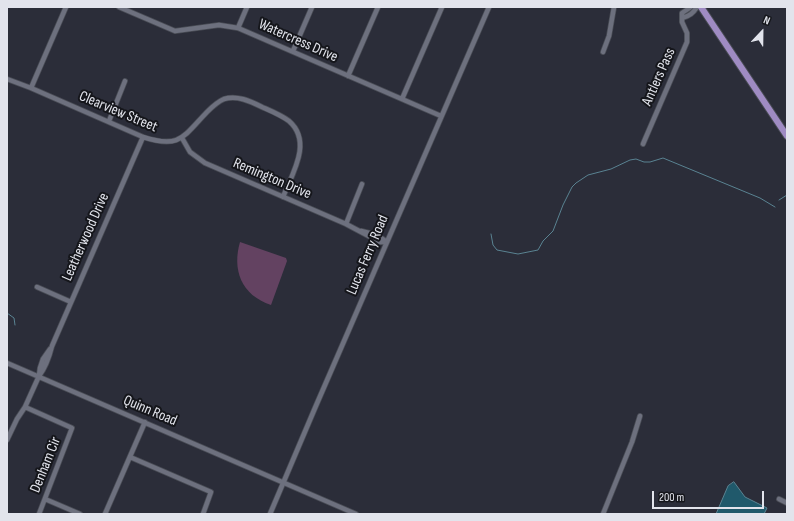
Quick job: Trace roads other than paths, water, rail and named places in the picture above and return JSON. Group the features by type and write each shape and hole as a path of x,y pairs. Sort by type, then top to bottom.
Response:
{"main road":[{"path":"696,7 787,136"}],"street":[{"path":"31,88 66,7"},
{"name":"Watercress Drive","path":"118,7 175,31 219,25 238,28 441,116"},
{"path":"238,28 247,7"},
{"path":"293,51 312,7"},
{"path":"348,76 378,7"},
{"path":"402,99 442,7"},
{"name":"Lucas Ferry Road","path":"270,514 489,7"},
{"path":"603,52 609,36 614,7"},
{"name":"Antlers Pass","path":"643,144 687,42 687,33 682,22 682,18 695,12 696,7"},
{"name":"Clearview Street","path":"7,80 31,88 143,137 159,142 172,142 182,138"},
{"path":"109,121 125,81"},
{"path":"182,138 214,105 226,98 240,98 278,114 296,129 300,147 299,156 283,197"},
{"name":"Leatherwood Drive","path":"38,376 47,364 52,346 143,137"},
{"name":"Remington Drive","path":"182,138 187,148 197,158 214,167 361,231 377,235 387,242"},
{"path":"346,224 362,184"},
{"path":"37,287 71,302"},
{"name":"Quinn Road","path":"7,362 356,514"},
{"path":"7,440 38,376"},
{"name":"Denham Cir","path":"24,407 72,428 39,514"},
{"path":"603,514 634,436 640,416"},
{"path":"105,514 145,422"},
{"path":"130,457 211,492 203,514"},
{"path":"779,498 787,503"},
{"path":"45,499 80,514"}],"water":[{"path":"734,482 745,497 767,508 764,514 716,514 728,486"}],"waterway":[{"path":"491,234 493,245 497,250 518,254 538,250 543,241 553,231 563,205 572,187 576,183 588,175 611,169 630,160 636,159 644,162 650,162 663,158 760,198 775,207"},
{"path":"779,200 787,195"},
{"path":"7,313 14,318 15,325"}]}
